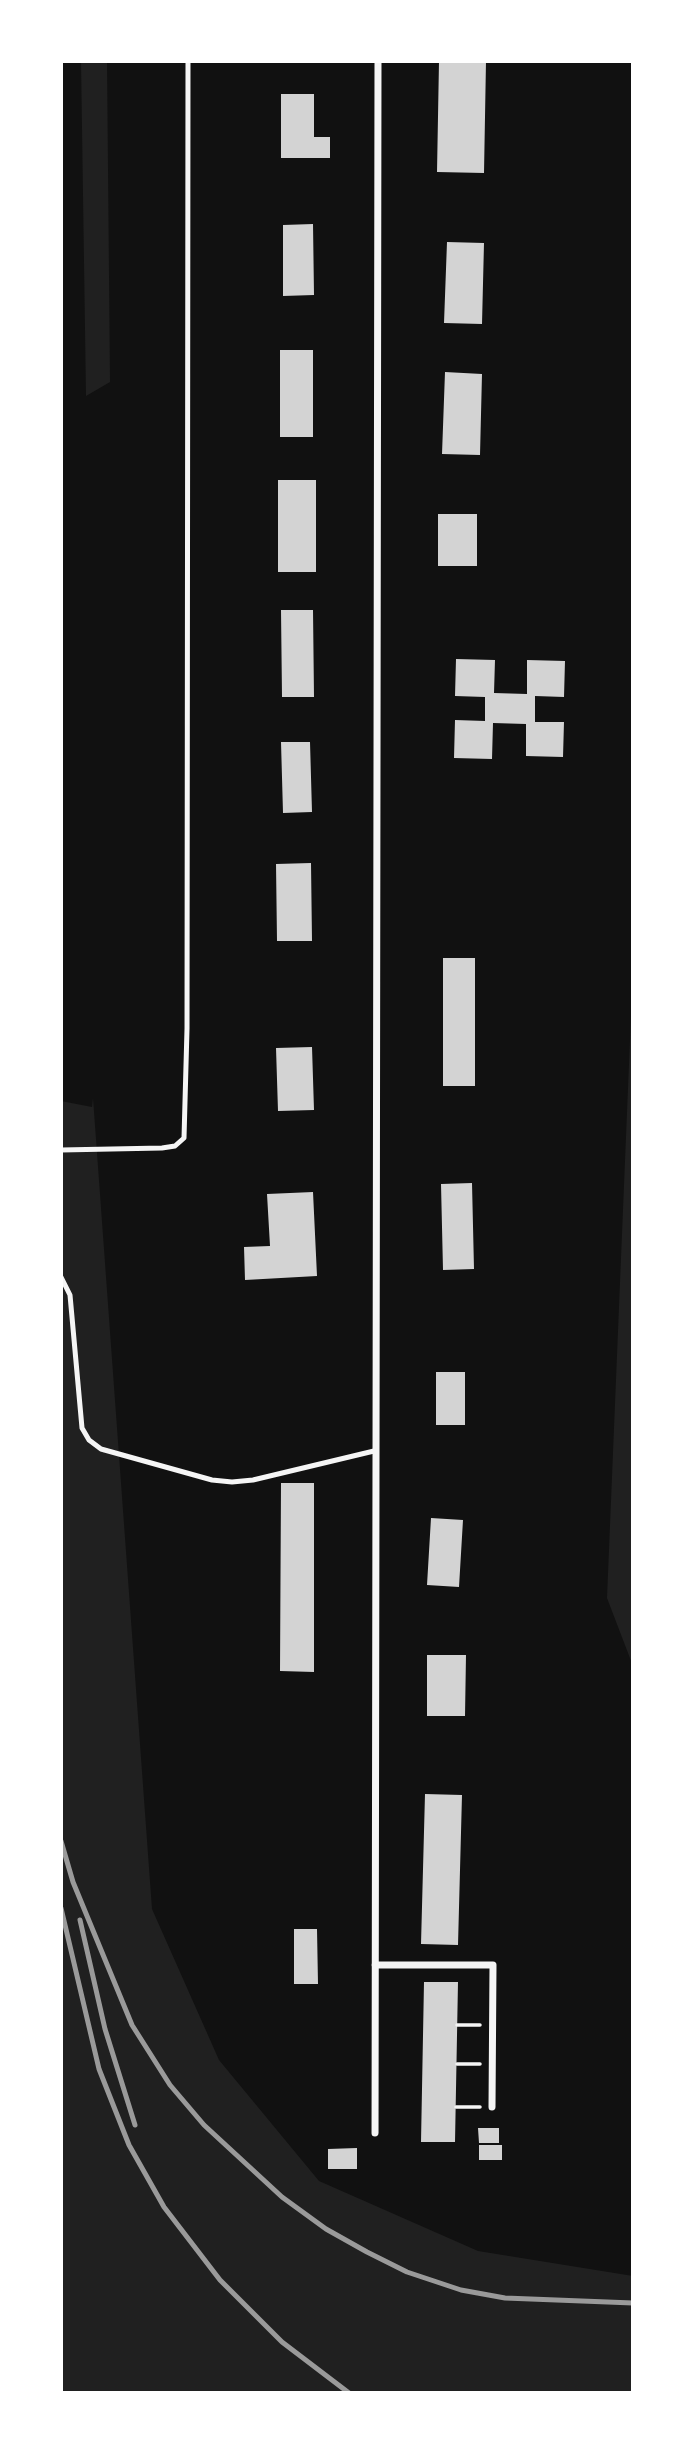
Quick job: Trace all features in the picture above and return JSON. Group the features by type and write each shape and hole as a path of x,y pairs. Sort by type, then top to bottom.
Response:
{"street":[{"path":"375,2133 378,61"},
{"path":"375,1965 493,1965 492,2106"}],"lane":[{"path":"61,1150 162,1148 175,1146 184,1138 187,1002 188,61"},
{"path":"61,1277 70,1295 82,1428 89,1440 101,1449 212,1480 232,1482 253,1480 374,1451"}],"path":[{"path":"457,2025 492,2025"},
{"path":"457,2064 492,2064"},
{"path":"456,2107 492,2106"}],"shaded area":[{"path":"81,61 107,61 110,382 86,396"},
{"path":"633,991 633,1666 607,1598"},
{"path":"93,1098 152,1909 219,2060 319,2181 478,2251 633,2276 633,2393 61,2393 61,1101 92,1107"}],"building":[{"path":"439,61 486,61 484,173 437,172"},
{"path":"281,94 314,94 314,137 330,137 330,158 281,158"},
{"path":"313,224 314,295 283,296 283,225"},
{"path":"447,242 484,243 482,324 444,323"},
{"path":"280,350 313,350 313,437 280,437"},
{"path":"445,372 482,374 480,455 442,454"},
{"path":"278,480 316,480 316,572 278,572"},
{"path":"438,514 477,514 477,566 438,566"},
{"path":"281,610 313,610 314,697 282,697"},
{"path":"456,659 495,660 494,693 527,694 527,660 565,661 564,697 535,696 535,722 564,722 563,757 526,756 526,724 493,723 492,759 454,758 455,720 485,721 485,697 455,696"},
{"path":"281,742 310,742 312,812 283,813"},
{"path":"311,863 312,941 277,941 276,864"},
{"path":"443,958 475,958 475,1086 443,1086"},
{"path":"312,1047 314,1110 278,1111 276,1048"},
{"path":"472,1183 474,1269 443,1270 441,1184"},
{"path":"313,1192 317,1276 245,1280 244,1247 270,1246 267,1194"},
{"path":"436,1372 465,1372 465,1425 436,1425"},
{"path":"281,1483 314,1483 314,1672 280,1671"},
{"path":"431,1518 463,1520 459,1587 427,1585"},
{"path":"427,1655 466,1655 465,1716 427,1716"},
{"path":"425,1794 462,1795 458,1945 421,1944"},
{"path":"294,1929 317,1929 318,1984 294,1984"},
{"path":"424,1982 458,1982 455,2142 421,2142"},
{"path":"478,2128 499,2128 499,2143 479,2143"},
{"path":"479,2145 502,2145 502,2160 479,2160"},
{"path":"357,2148 357,2169 328,2169 328,2149"}],"railway":[{"path":"61,1841 73,1882 132,2025 170,2085 204,2125 282,2197 326,2229 367,2252 407,2272 461,2290 505,2298 633,2303"},
{"path":"61,1908 99,2069 129,2145 164,2207 220,2280 282,2342 349,2393"},
{"path":"80,1920 105,2029 135,2125"}]}
